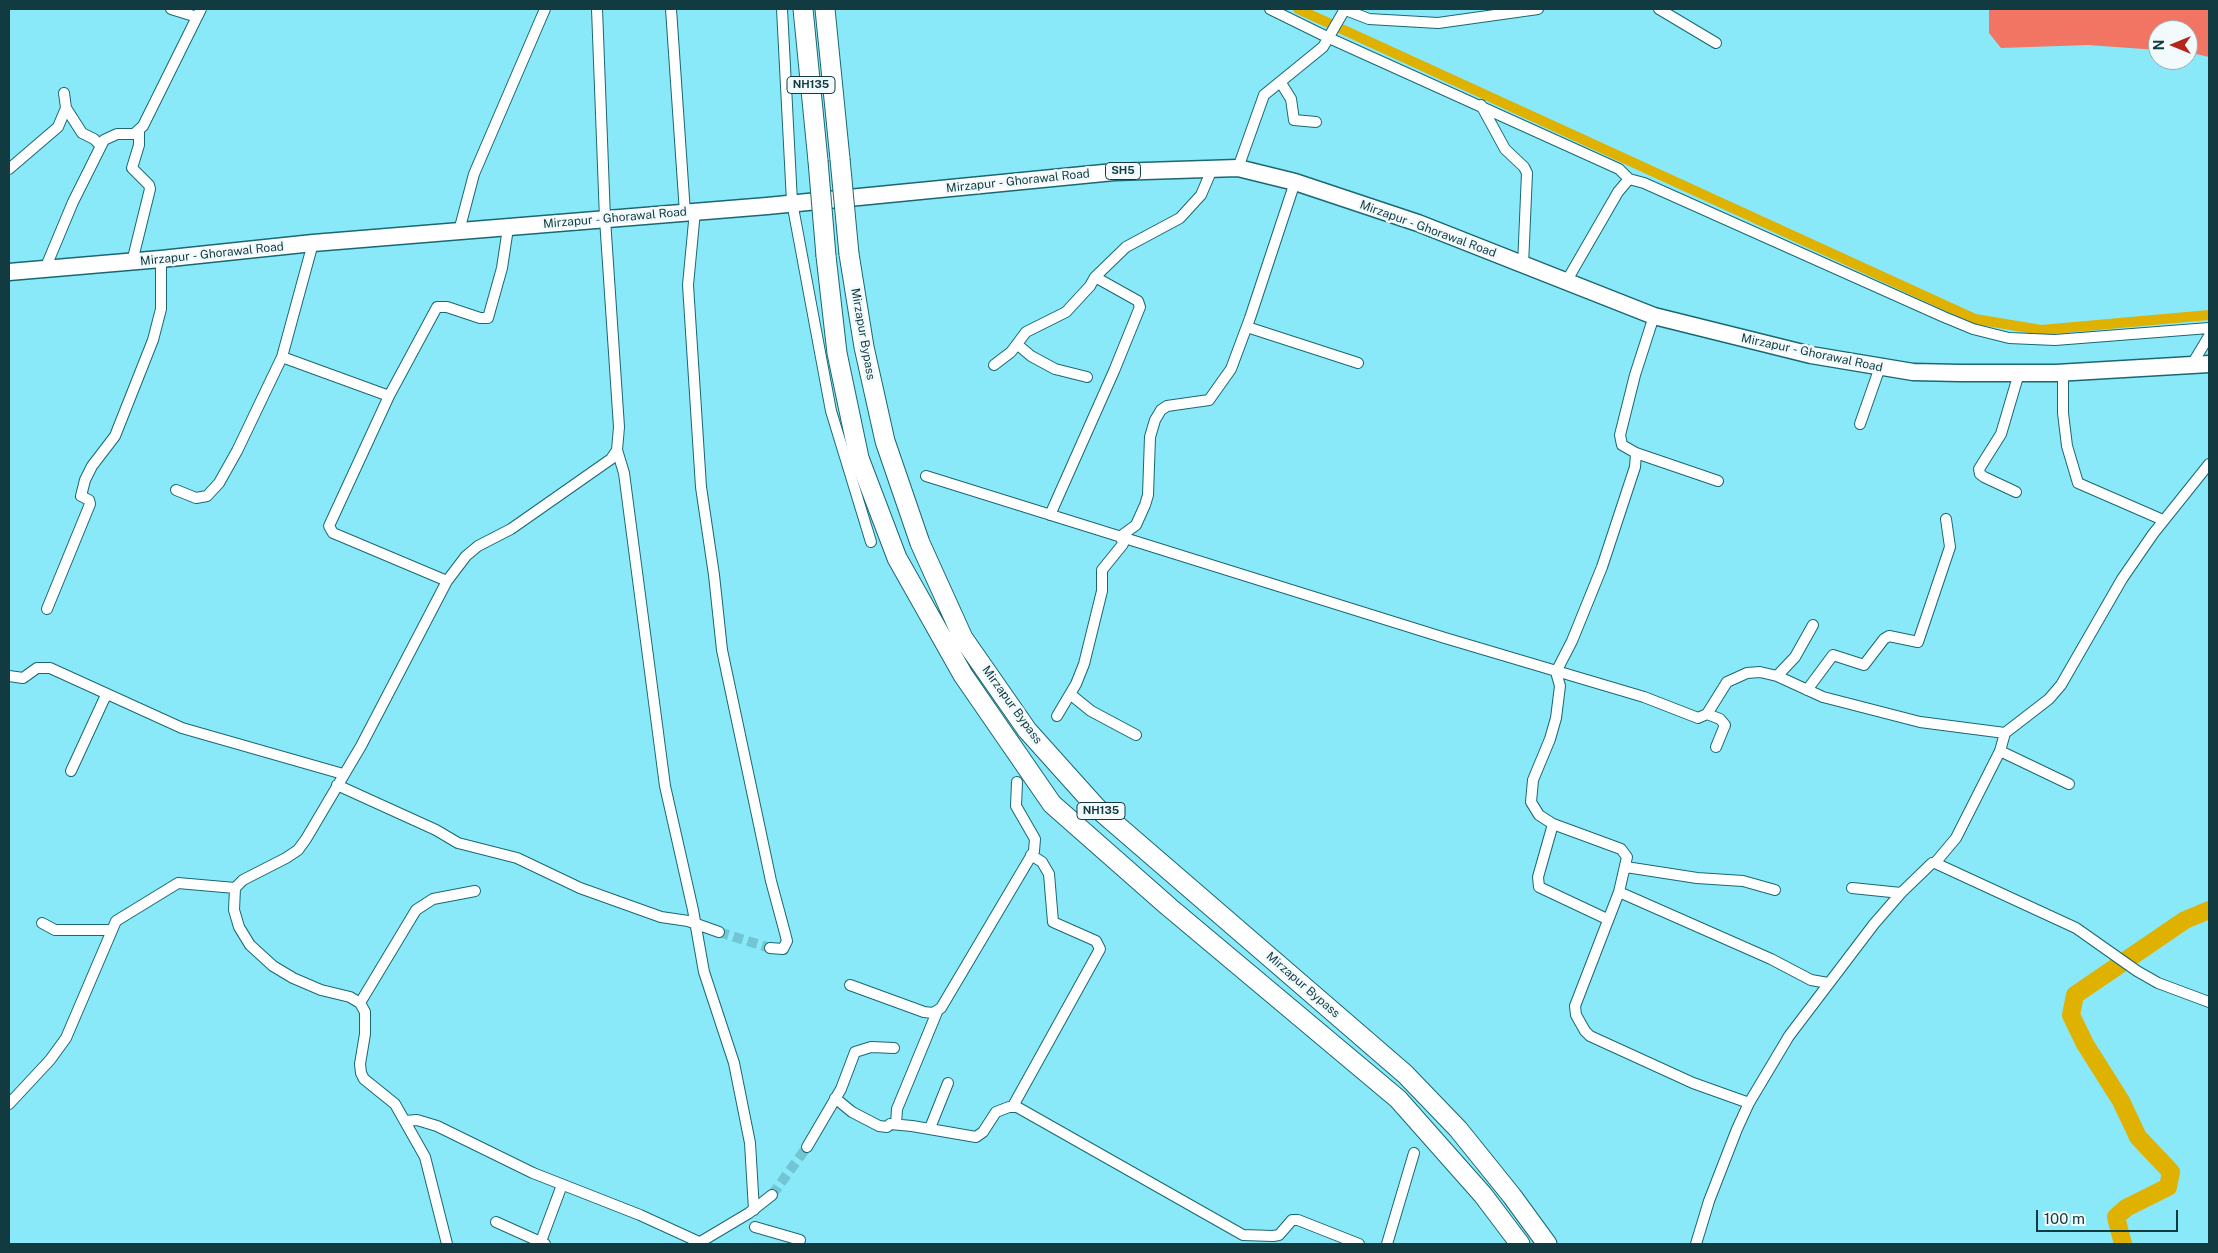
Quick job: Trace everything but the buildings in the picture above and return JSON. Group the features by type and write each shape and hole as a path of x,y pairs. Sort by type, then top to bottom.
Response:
{"highway":[{"name":"NH135","path":"803,9 837,353 859,458 897,558 963,675 1052,804 1169,907 1398,1099 1482,1195 1520,1244"},
{"name":"Mirzapur Bypass","path":"825,9 849,254 864,347 885,441 920,543 963,638 1027,730 1097,808 1405,1074 1458,1129 1512,1196 1547,1244"}],"main road":[{"name":"Mirzapur - Ghorawal Road","path":"9,272 132,262 313,243 690,212 1114,172 1213,167 1238,168 1295,182 1418,223 1654,316 1811,355 1914,372 2063,372 2209,364"}],"street":[{"path":"132,262 150,189 146,180 132,168 139,145 139,132 199,13 171,9"},
{"path":"459,231 474,174 545,9"},
{"path":"597,9 605,219 619,428 617,450 624,473 665,786 696,925 704,972 732,1055 750,1143 754,1210"},
{"path":"671,9 690,212 688,286 701,487 714,575 722,650 752,797 787,941 783,949 770,948"},
{"path":"782,9 792,202 831,411 871,542"},
{"path":"1270,9 1331,35 1619,169 1629,179 1644,183 1973,329 2009,338 2055,340 2209,328"},
{"path":"1238,168 1264,95 1323,47 1343,11 1369,19 1438,23 1538,9"},
{"path":"1659,9 1716,43"},
{"path":"1281,82 1291,99 1294,120 1316,122"},
{"path":"64,93 66,108 82,133 94,139 101,146"},
{"path":"1481,105 1505,149 1524,167 1526,173 1523,265"},
{"path":"9,169 58,127 66,108"},
{"path":"45,269 73,202 101,146 109,136 139,132"},
{"path":"994,365 1018,345 1026,332 1066,312 1090,286 1095,277 1126,247 1180,218 1201,195 1213,167"},
{"path":"1566,282 1618,192 1629,179"},
{"path":"1121,536 1136,525 1145,505 1148,495 1150,437 1161,410 1167,406 1209,400 1215,395 1231,369 1247,327 1295,182"},
{"path":"447,581 333,533 329,526 389,396 437,307 447,307 480,318 488,318 502,268 508,228"},
{"path":"176,490 201,498 207,496 219,482 237,451 282,357 313,243"},
{"path":"47,609 90,504 89,500 80,496 85,480 92,466 115,436 152,340 161,309 161,259"},
{"path":"1050,515 1140,307 1138,301 1095,277"},
{"path":"1654,316 1635,375 1620,435 1622,445 1636,453 1718,481"},
{"path":"1247,327 1358,363"},
{"path":"2191,366 2209,336"},
{"path":"1018,345 1031,356 1054,369 1087,377"},
{"path":"282,357 389,396"},
{"path":"1860,424 1880,367"},
{"path":"2063,372 2063,413 2067,446 2078,482 2163,520"},
{"path":"2016,492 1984,477 1980,474 1980,469 1982,462 2001,434 2019,373"},
{"path":"447,1244 425,1157 394,1104 364,1079 361,1073 360,1064 365,1012 360,1003 350,997 321,990 293,978 250,945 239,927 234,910 235,888 243,880 298,850 361,746 447,581 466,556 478,546 511,529 611,459 617,450"},
{"path":"1636,453 1635,466 1602,567 1572,641 1556,672 1560,686 1556,718 1550,739 1532,780 1531,802 1534,810 1553,824 1621,849 1627,857 1619,892 1575,1006 1576,1014 1585,1030 1590,1036 1692,1083 1749,1103"},
{"path":"1696,1244 1709,1201 1749,1103 1789,1036 1874,924 1901,893 1932,863 1935,863 1962,828 2000,751 2005,733 2049,699 2061,685 2122,579 2163,520 2209,464"},
{"path":"926,476 1556,672 1644,697 1698,718 1707,714 1727,682 1732,678 1760,672 1777,676 1823,697 1920,722 2005,733"},
{"path":"1807,690 1833,655 1864,665 1889,636 1918,642 1950,547 1946,518"},
{"path":"1057,716 1084,664 1095,626 1102,591 1102,570 1123,544 1121,536"},
{"path":"1777,676 1795,658 1813,625"},
{"path":"9,676 27,677 37,668 45,667 182,728 343,774"},
{"path":"1070,694 1091,711 1136,735"},
{"path":"72,771 106,695"},
{"path":"1707,714 1720,719 1725,724 1716,747"},
{"path":"2000,751 2069,784"},
{"path":"896,1124 897,1109 937,1012 1031,855 1035,839 1018,813 1016,806 1017,782"},
{"path":"337,785 458,843 517,858 580,888 661,917 683,920 719,932"},
{"path":"1553,824 1538,877 1539,887 1607,919"},
{"path":"836,1098 852,1112 879,1126 896,1124 930,1128 976,1137 982,1132 996,1112 1013,1106 1100,949 1096,941 1053,922 1049,874 1042,862 1031,855"},
{"path":"1935,863 2076,928 2136,971 2158,982 2209,1002"},
{"path":"1626,867 1697,878 1743,881 1775,890"},
{"path":"9,1104 50,1060 66,1038 111,930 122,916 178,883 235,888"},
{"path":"1852,888 1901,893"},
{"path":"360,1003 416,910 432,900 475,891"},
{"path":"1619,892 1771,959 1811,980 1828,983"},
{"path":"42,923 55,930 111,930"},
{"path":"850,985 924,1012 937,1012"},
{"path":"808,1147 836,1098 855,1052 871,1047 894,1048"},
{"path":"930,1128 948,1083"},
{"path":"1013,1106 1156,1184 1243,1236 1279,1235 1292,1220 1298,1220 1359,1244"},
{"path":"405,1121 418,1120 437,1126 533,1173 640,1215 698,1243 754,1210 772,1195"},
{"path":"1387,1244 1414,1153"},
{"path":"496,1222 542,1244 562,1185"},
{"path":"755,1227 800,1240"}],"shaded area":[{"path":"1989,9 2209,9 2209,57 2198,54 2198,20 2148,20 2148,49 2088,45 2001,48 1989,33"}],"waterway":[{"path":"1298,9 1975,319 2041,330 2209,315"},
{"path":"2123,1244 2116,1217 2126,1208 2168,1187 2171,1172 2138,1137 2121,1101 2085,1044 2071,1015 2075,995 2185,920 2209,910"}],"tunnel":[{"path":"719,932 770,948"},
{"path":"772,1195 807,1147"}]}
